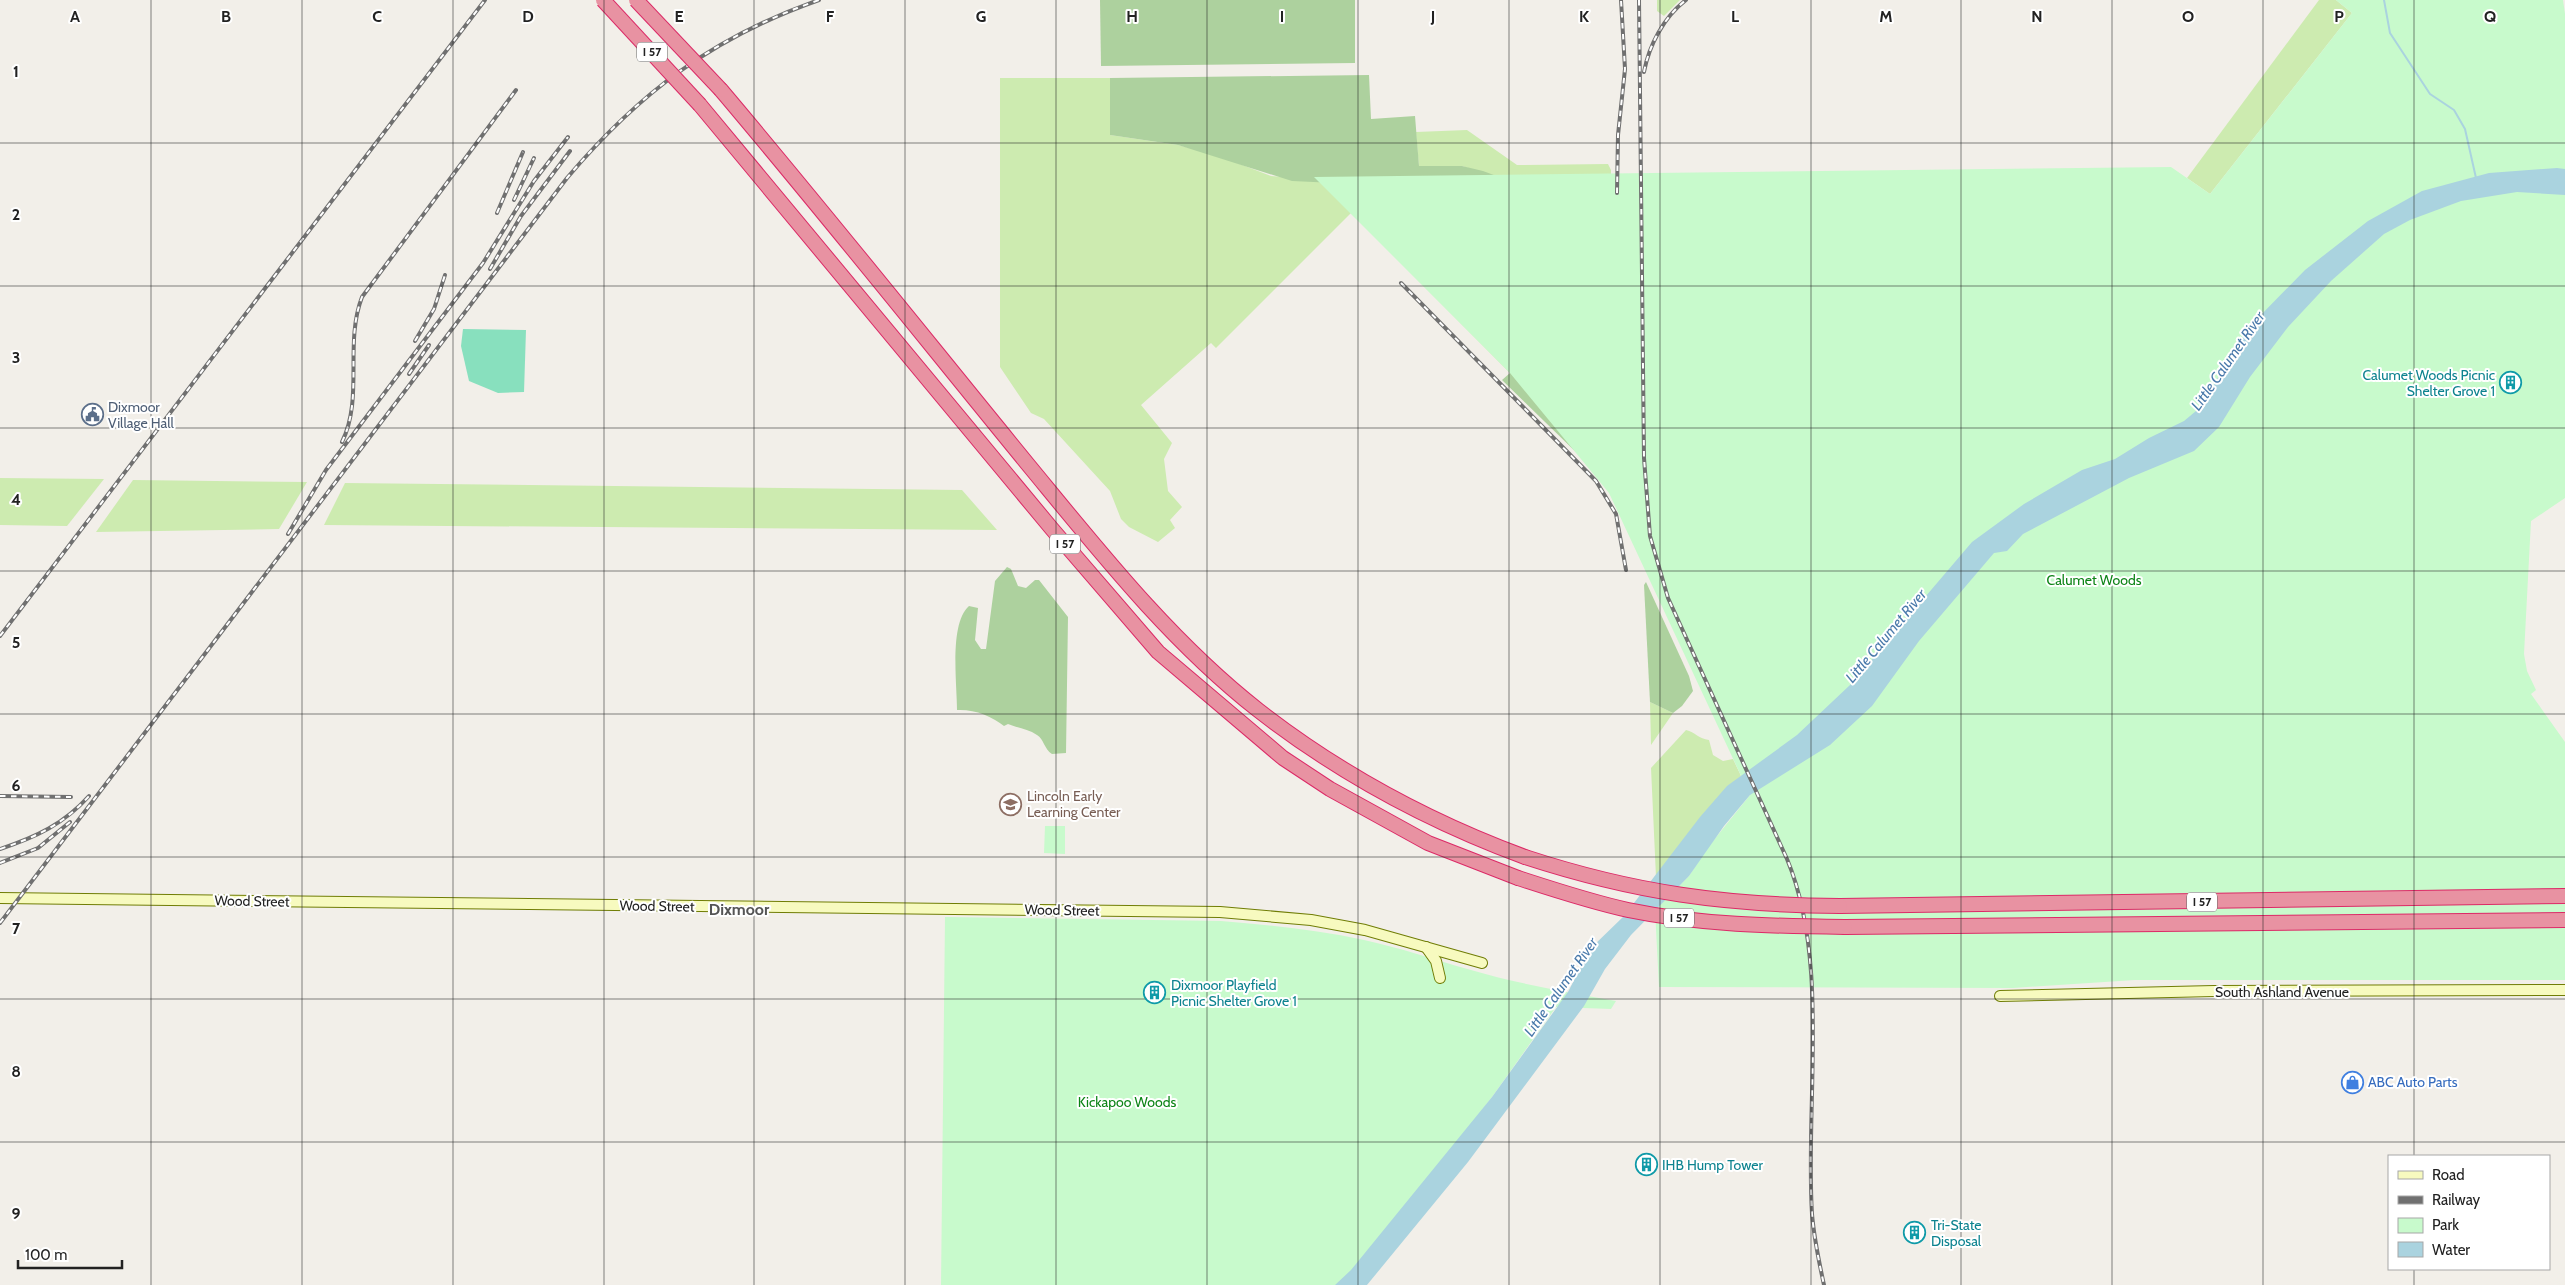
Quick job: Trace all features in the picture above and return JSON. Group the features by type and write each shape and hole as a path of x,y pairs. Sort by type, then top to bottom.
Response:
{"highway":[{"name":"I 57","path":"603,0 700,104 1052,529 1158,652 1236,721 1283,758 1330,789 1428,843 1518,878 1628,910 1687,920 1731,924 1845,927 2565,920"},
{"name":"I 57","path":"636,0 721,90 1077,524 1187,647 1258,710 1355,775 1429,816 1525,857 1617,884 1681,896 1742,903 1840,906 2565,896"}],"main road":[{"name":"Wood Street","path":"0,898 1220,912 1311,920 1365,930 1482,963"},
{"path":"1426,947 1436,961 1440,978"},
{"name":"South Ashland Avenue","path":"2000,996 2214,991 2565,990"}],"green space":[{"path":"1100,0 1355,0 1355,63 1101,66"},
{"path":"1657,0 1680,0 1664,16 1657,11"},
{"path":"2319,0 2336,0 2352,13 2210,194 2187,178"},
{"name":"Calumet Woods","path":"2336,0 2563,0 2565,14 2565,498 2531,521 2524,654 2527,671 2536,690 2531,694 2565,742 2565,980 2135,980 2013,988 1659,987 1655,910 1689,876 1705,851 1750,795 1609,493 1510,373 1314,177 2171,167 2210,194 2352,13"},
{"path":"1369,75 1371,119 1415,116 1419,166 1462,166 1483,171 1518,184 1585,461 1502,380 1510,373 1399,186 1292,181 1178,145 1110,135 1110,78"},
{"path":"1000,78 1110,78 1110,135 1178,145 1219,156 1271,176 1399,186 1510,373 1351,213 1216,348 1211,343 1141,405 1172,443 1164,459 1168,491 1182,507 1170,520 1175,528 1158,542 1129,527 1121,519 1110,491 1044,419 1031,413 1000,367"},
{"path":"1467,130 1517,165 1608,164 1611,170 1611,191 1518,184 1462,166 1419,167 1416,132"},
{"path":"463,329 526,330 524,392 498,393 469,381 461,346"},
{"path":"0,478 104,479 67,526 0,525"},
{"path":"133,480 307,482 279,529 96,532"},
{"path":"345,483 962,490 997,530 324,525"},
{"path":"1007,567 1011,569 1018,586 1026,588 1035,580 1039,580 1068,617 1066,753 1052,754 1041,739 1030,731 1008,724 1004,726 988,716 976,712 957,710 956,640 963,614 969,606 978,608 975,640 981,649 986,649 995,581"},
{"path":"1646,582 1689,676 1693,691 1682,706 1673,713 1650,702 1644,585"},
{"path":"1650,702 1673,713 1651,745"},
{"path":"1686,730 1709,740 1713,755 1723,761 1733,759 1741,776 1730,786 1656,877 1651,768"},
{"path":"1045,826 1065,826 1065,854 1044,853"},
{"name":"Kickapoo Woods","path":"945,917 1221,921 1293,928 1364,940 1507,979 1616,1001 1611,1009 1556,1007 1492,1097 1351,1285 941,1285"}],"water":[{"name":"Little Calumet River","path":"2565,169 2565,195 2517,192 2461,201 2410,220 2384,234 2331,281 2288,327 2250,377 2219,427 2194,451 2129,478 2023,534 2007,551 1994,553 1919,641 1872,706 1830,745 1750,795 1724,826 1689,876 1631,935 1605,969 1584,1006 1468,1162 1367,1285 1335,1285 1351,1270 1492,1097 1568,992 1590,949 1624,916 1700,817 1727,786 1797,735 1850,685 1972,542 2024,504 2082,470 2115,459 2149,438 2184,421 2202,406 2234,349 2256,320 2305,270 2368,221 2422,191 2489,173"}],"waterway":[{"path":"2384,0 2390,33 2430,94 2454,110 2465,129 2476,178"}],"railway":[{"path":"0,636 485,0"},
{"path":"0,923 567,178 594,147 650,94 712,50 745,31 819,0"},
{"path":"1617,193 1618,135 1625,69 1621,0"},
{"path":"1639,0 1644,458 1650,536 1668,598 1787,859 1800,899 1808,942 1812,987 1812,1214 1815,1241 1824,1285"},
{"path":"1644,72 1654,42 1664,23 1686,0"},
{"path":"342,442 352,407 354,333 362,297 516,90"},
{"path":"288,534 326,470 483,263 534,181 568,137"},
{"path":"490,269 521,216 570,151"},
{"path":"497,213 523,152"},
{"path":"514,200 534,158"},
{"path":"415,341 434,309 445,275"},
{"path":"1401,283 1596,481 1616,514 1626,570"},
{"path":"409,374 429,345"},
{"path":"0,796 71,797"},
{"path":"0,849 49,829 70,814 89,796"},
{"path":"0,863 38,848 70,822"}],"place":[{"name":"Calumet Woods Picnic Shelter Grove 1","path":"2511,383"},
{"name":"Dixmoor Village Hall","path":"92,415"},
{"name":"Lincoln Early Learning Center","path":"1011,804"},
{"name":"Dixmoor Playfield Picnic Shelter Grove 1","path":"1155,993"},
{"name":"ABC Auto Parts","path":"2352,1082"},
{"name":"IHB Hump Tower","path":"1646,1165"},
{"name":"Tri-State Disposal","path":"1915,1233"}],"district":[{"name":"Dixmoor","path":"739,909"}]}
